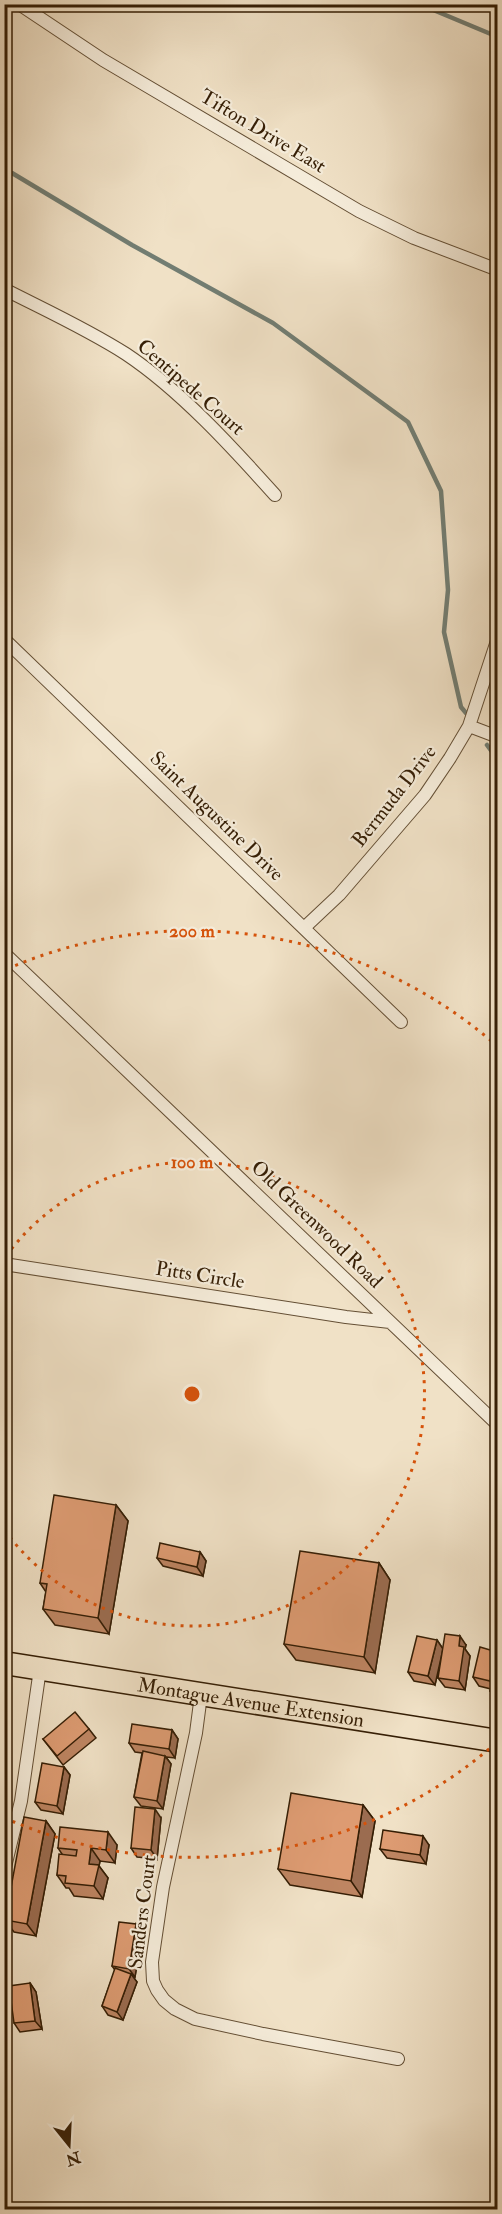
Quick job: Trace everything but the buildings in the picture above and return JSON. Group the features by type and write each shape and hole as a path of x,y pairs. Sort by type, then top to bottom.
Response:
{"highway":[{"name":"Montague Avenue Extension","path":"4,1663 498,1741"}],"street":[{"name":"Tifton Drive East","path":"19,4 103,60 359,211 432,246 498,270"},
{"name":"Centipede Court","path":"4,289 127,355 166,386 237,452 275,495"},
{"name":"Bermuda Drive","path":"305,927 339,895 425,795 469,726 498,638"},
{"name":"Saint Augustine Drive","path":"4,639 402,1022"},
{"path":"469,726 498,737"},
{"name":"Old Greenwood Road","path":"4,953 498,1425"},
{"name":"Pitts Circle","path":"4,1264 390,1322"},
{"path":"4,1872 21,1801 40,1669"},
{"name":"Sanders Court","path":"201,1695 196,1733 163,1887 152,1962 153,1981 157,1990 175,2009 195,2019 398,2059"}],"waterway":[{"path":"419,4 498,37"},
{"path":"4,170 132,245 273,323 408,422 441,491 448,590 444,632 461,707 466,713"},
{"path":"487,745 498,760"}]}
